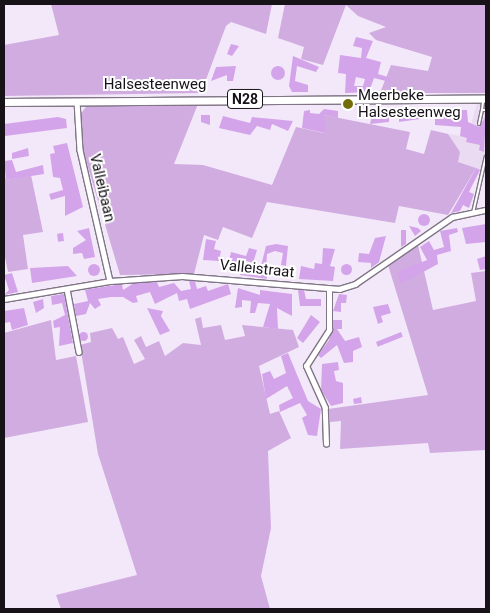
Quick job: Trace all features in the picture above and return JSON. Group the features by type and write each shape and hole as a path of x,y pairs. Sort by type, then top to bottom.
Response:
{"main road":[{"name":"Halsesteenweg","path":"4,102 77,99 485,99"}],"street":[{"name":"Valleibaan","path":"77,99 80,150 110,281"},
{"name":"Valleistraat","path":"4,299 110,281 209,277 329,290 355,284 452,217 486,210"},
{"path":"67,289 78,352"},
{"path":"326,444 325,408 306,366 328,330 329,290"}],"lane":[{"path":"479,124 485,99"},
{"path":"473,213 486,156"}],"shaded area":[{"path":"51,4 272,4 266,34 231,22 226,26 201,93 4,96 4,45 59,35"},
{"path":"285,4 486,4 486,93 380,93 391,65 428,71 432,57 376,40 369,33 386,27 358,16 346,5 323,65 301,59 304,47 278,38"},
{"path":"88,104 198,104 174,164 203,165 272,185 296,127 324,133 324,115 410,132 406,149 424,154 431,130 448,134 460,152 458,162 476,168 448,215 399,206 395,223 267,202 252,238 223,227 218,240 204,235 194,274 120,275 82,147 80,115"},
{"path":"477,104 486,104 484,178 474,171 476,168 458,162 448,134 467,137"},
{"path":"4,172 6,180 31,175 43,232 23,235 28,269 8,272 4,252"},
{"path":"418,245 433,310 476,301 471,273 486,271 486,450 430,453 428,443 340,449 341,421 330,422 328,409 428,395 388,265"},
{"path":"201,317 203,328 221,325 225,340 245,336 242,325 293,330 299,347 259,366 270,414 279,411 291,438 268,451 271,528 261,576 270,609 61,609 56,595 137,575 98,454 80,345 91,342 90,333 112,328 118,339 123,337 134,364 145,359 134,340 141,336 146,347 159,341 165,356 183,343 201,345 195,319"},
{"path":"51,320 56,360 76,356 88,422 4,438 4,333"}],"building":[{"path":"356,37 373,41 366,58 381,62 378,74 391,78 390,82 374,78 369,92 345,93 346,74 338,73 340,55 361,58 362,48 353,46","holes":["356,77 365,79 363,86 354,86"]},
{"path":"231,44 239,46 232,56 227,54"},
{"path":"293,56 319,67 316,72 297,66 295,81 308,85 308,92 292,92 289,86"},
{"path":"236,66 233,81 227,81 227,75 211,81 216,67"},
{"path":"278,66 283,68 285,73 283,78 278,80 273,78 271,73 273,68"},
{"path":"324,109 338,111 338,118 324,115 325,133 302,128 304,111 310,110 310,113 319,114"},
{"path":"419,109 420,119 399,122 399,114"},
{"path":"456,110 467,110 468,122 479,127 486,116 484,152 479,150 480,145 466,142 467,138 460,136 461,127 435,125 435,114 454,115"},
{"path":"389,114 389,122 370,124 372,115"},
{"path":"201,115 210,115 210,125 201,122"},
{"path":"223,116 250,123 252,117 293,121 288,131 272,124 270,130 257,126 250,135 219,128"},
{"path":"58,117 66,119 67,128 5,136 4,124"},
{"path":"67,143 83,207 65,216 65,196 51,200 49,194 63,190 60,178 53,177 50,154 55,153 53,146"},
{"path":"28,148 29,156 12,159 12,153"},
{"path":"12,160 16,172 43,165 44,174 6,180 4,161"},
{"path":"476,168 480,170 469,192 474,194 469,208 463,205 460,211 451,213"},
{"path":"422,214 426,214 430,220 426,226 422,226 418,222 418,218"},
{"path":"486,224 486,242 466,244 462,228"},
{"path":"409,226 418,228 421,231 415,236"},
{"path":"89,228 95,257 84,259 82,253 73,254 73,248 86,240 77,231"},
{"path":"457,228 458,232 449,235 451,251 437,255 438,264 401,284 397,272 427,260 420,247 429,241 434,250 444,247 440,231"},
{"path":"401,230 406,230 406,244 401,247"},
{"path":"63,233 64,241 58,242 57,234"},
{"path":"386,236 379,262 371,268 371,263 358,262 359,253 369,254 375,238"},
{"path":"206,239 216,241 214,249 221,251 219,261 203,260"},
{"path":"276,244 288,246 286,266 281,265 283,253 275,251 267,254 266,268 261,266 266,246"},
{"path":"249,248 257,250 253,263 238,258 236,268 228,266 231,252 246,256"},
{"path":"323,248 335,249 330,266 335,267 333,281 299,279 301,266 314,269 315,263 322,264"},
{"path":"486,256 486,269 480,270 477,259"},
{"path":"346,263 352,269 346,275 340,269"},
{"path":"94,264 100,270 94,276 88,270"},
{"path":"68,266 77,276 32,283 30,268"},
{"path":"241,268 268,272 267,279 240,275"},
{"path":"284,268 292,270 290,279 282,277"},
{"path":"12,273 18,292 4,295 9,290 4,275"},
{"path":"189,281 195,281 197,289 206,286 208,291 228,284 231,294 190,309 187,299 179,301 177,293 155,304 150,292 136,296 138,302 133,303 123,297 111,297 98,299 101,305 95,309 90,303 86,314 76,316 74,304 88,301 85,290 122,284 123,290 134,283 157,282 159,287 174,283 181,291 191,289"},
{"path":"238,288 260,295 260,290 292,294 292,316 277,308 278,329 263,327 270,304 258,303 255,313 250,313 251,301 242,300 242,307 235,308"},
{"path":"298,290 304,290 306,299 321,299 321,306 300,306"},
{"path":"64,294 73,343 59,346 60,327 54,328 53,321 65,315 62,303 52,305 51,296"},
{"path":"339,294 347,295 346,303 341,303 341,312 333,311"},
{"path":"43,299 44,308 36,313 33,302"},
{"path":"388,304 391,313 381,316 383,322 378,324 373,307"},
{"path":"24,308 28,325 12,330 10,322 4,323 4,311"},
{"path":"147,308 163,311 161,316 170,331 160,335"},
{"path":"311,315 320,322 303,343 297,338"},
{"path":"333,320 342,320 342,329 337,329 345,341 359,337 362,347 353,351 353,362 344,363 337,345 321,358 318,355 329,340"},
{"path":"83,331 88,336 83,341 78,336"},
{"path":"401,332 403,337 378,347 376,342"},
{"path":"288,353 308,401 321,409 317,436 308,435 302,418 307,415 300,403 280,412 279,405 293,398 287,386 266,399 262,374 270,371 274,379 286,373 281,356"},
{"path":"338,362 339,370 334,371 336,381 343,383 343,403 331,406 321,390 322,364"},
{"path":"361,397 362,403 354,404 353,399"}],"place":[{"name":"Meerbeke Halsesteenweg","path":"348,104"}]}
